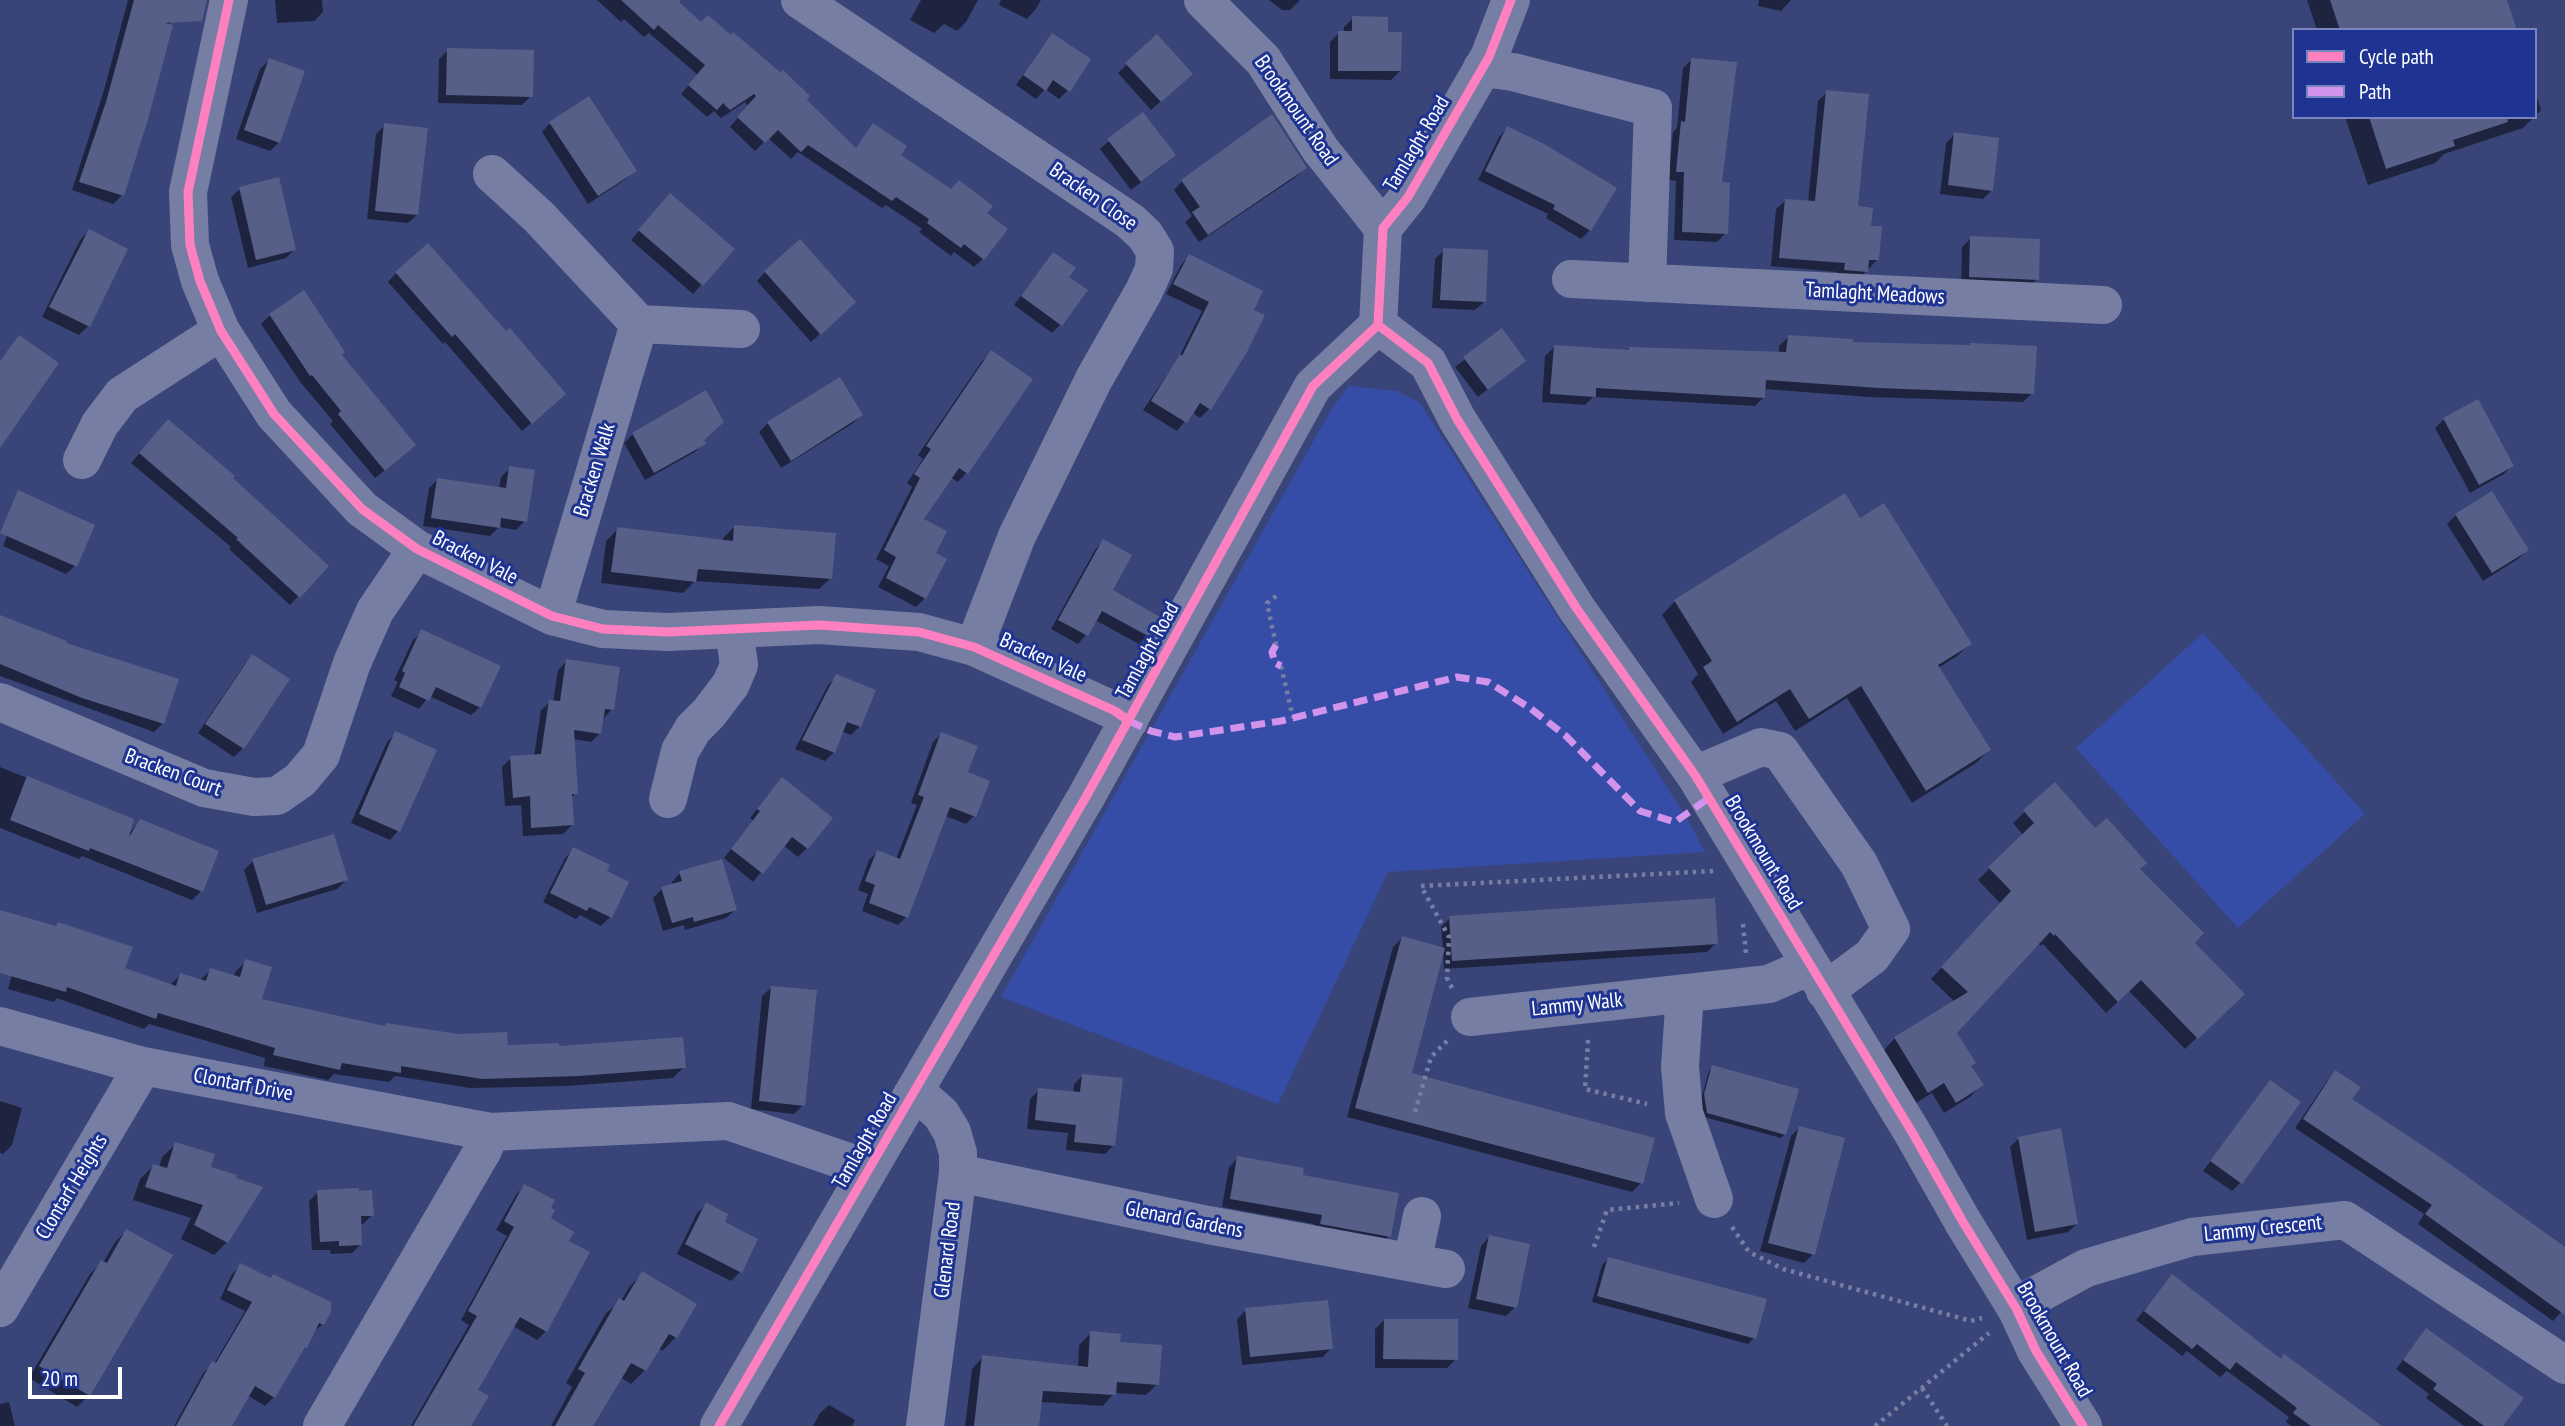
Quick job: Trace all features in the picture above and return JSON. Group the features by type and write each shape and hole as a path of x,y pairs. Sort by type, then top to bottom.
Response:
{"street":[{"name":"Bracken Vale","path":"229,0 188,192 190,245 200,281 220,331 274,414 362,509 417,549 552,616 603,629 668,632 819,625 919,632 974,647 1115,711 1129,721"},
{"name":"Bracken Close","path":"800,0 1130,220 1145,235 1155,251 1154,269 1144,291 1094,379 1017,536 974,647"},
{"name":"Brookmount Road","path":"1203,0 1263,60 1320,149 1383,228"},
{"name":"Tamlaght Road","path":"1383,228 1408,197 1482,68 1511,0"},
{"path":"1482,68 1513,72 1653,108 1647,283"},
{"path":"492,174 539,217 639,324 741,329"},
{"path":"1378,325 1383,228"},
{"name":"Tamlaght Meadows","path":"1571,279 2104,305"},
{"name":"Bracken Walk","path":"552,616 639,324"},
{"name":"Brookmount Road","path":"1378,325 1428,363 1457,418 1577,609 1695,775 2017,1310 2036,1351 2083,1426"},
{"name":"Tamlaght Road","path":"719,1426 1129,721 1313,386 1378,325"},
{"path":"82,460 100,424 122,396 220,331"},
{"name":"Bracken Court","path":"0,702 204,789 254,797 277,796 300,780 321,755 352,663 375,611 417,549"},
{"path":"668,799 680,751 693,729 709,713 730,684 739,664 734,629"},
{"name":"Lammy Walk","path":"1470,1017 1817,979 1872,956 1891,929 1859,864 1780,751 1762,747 1695,775"},
{"path":"1685,993 1680,1067 1684,1113 1714,1199"},
{"name":"Clontarf Drive","path":"0,1026 143,1066 490,1132 728,1121 869,1169"},
{"name":"Clontarf Heights","path":"0,1308 143,1066"},
{"name":"Glenard Road","path":"912,1094 924,1098 942,1114 952,1132 958,1153 958,1173 925,1426"},
{"path":"322,1426 483,1150 490,1132"},
{"name":"Glenard Gardens","path":"958,1173 1208,1225 1429,1266 1422,1216"},
{"name":"Lammy Crescent","path":"2017,1310 2029,1299 2086,1268 2192,1237 2345,1220 2565,1365"}],"path":[{"path":"1276,645 1267,603 1279,594"},
{"path":"1281,666 1293,718"},
{"path":"1415,1112 1431,1056 1470,1017 1447,978 1449,937 1421,886 1715,871 1734,839"},
{"path":"1742,916 1746,986"},
{"path":"1590,1004 1585,1089 1684,1113"},
{"path":"1594,1247 1607,1210 1714,1199 1749,1252 1783,1269 1970,1321 2017,1310"},
{"path":"1875,1426 2017,1310"},
{"path":"1922,1388 1947,1426"}],"shaded area":[{"path":"1349,386 1397,391 1420,403 1686,817 1705,852 1388,872 1278,1104 1001,997 1332,408"},
{"path":"2203,633 2365,814 2238,928 2076,748"}],"building":[{"path":"134,0 207,0 202,21 165,23 173,25 124,196 79,182 106,102"},
{"path":"621,0 681,0 679,2 701,22 708,15 731,35 733,32 780,72 783,70 810,96 807,100 856,148 873,123 907,146 901,155 951,189 959,180 993,206 987,213 1008,229 984,260 964,244 961,248 927,223 929,219 896,197 892,201 808,145 801,152 778,130 765,143 737,117 756,96 754,94 730,110 723,103 717,110 688,85 705,65 658,25 654,30"},
{"path":"2330,0 2507,0 2516,28 2339,28"},
{"path":"1352,16 1388,17 1388,32 1402,32 1401,71 1338,71 1338,31 1352,31"},
{"path":"1052,33 1091,59 1070,92 1053,80 1046,91 1023,75"},
{"path":"1157,34 1193,74 1161,102 1125,63"},
{"path":"447,48 534,50 533,97 446,95"},
{"path":"269,58 305,71 280,143 244,130"},
{"path":"1691,58 1737,62 1722,182 1730,183 1728,234 1682,232 1684,172 1676,172 1681,121 1685,122"},
{"path":"1826,90 1869,94 1858,206 1873,208 1871,226 1882,226 1879,260 1869,260 1868,272 1844,270 1845,263 1779,258 1785,199 1815,201"},
{"path":"589,96 637,171 598,196 549,122"},
{"path":"1143,112 1176,155 1141,182 1107,139"},
{"path":"1272,114 1307,168 1208,235 1192,212 1200,207 1181,180"},
{"path":"2370,119 2507,119 2508,122 2453,140 2455,146 2386,169"},
{"path":"384,123 428,128 418,215 375,211"},
{"path":"1507,126 1546,145 1617,188 1591,231 1553,209 1555,205 1485,171"},
{"path":"1954,132 1999,138 1993,191 1948,185"},
{"path":"279,177 296,250 256,260 239,187"},
{"path":"670,193 735,249 703,286 638,230"},
{"path":"89,229 128,249 90,327 49,307"},
{"path":"1970,236 2040,239 2039,280 1969,277"},
{"path":"800,239 856,302 821,335 764,271"},
{"path":"428,243 506,331 510,328 566,394 532,424 455,334 452,337 395,272"},
{"path":"1443,248 1488,250 1486,302 1440,300"},
{"path":"1053,252 1076,268 1069,277 1088,290 1062,326 1021,296"},
{"path":"1189,254 1263,291 1254,310 1265,315 1247,352 1211,410 1200,403 1187,423 1151,401 1180,354 1182,356 1209,302 1173,284"},
{"path":"304,290 345,352 342,355 416,445 385,471 338,414 341,411 312,375 310,376 269,314"},
{"path":"1502,328 1526,361 1488,390 1463,357"},
{"path":"19,335 59,363 0,448 0,361"},
{"path":"1788,335 1853,339 1853,342 2037,346 2034,394 1766,380 1765,398 1596,388 1596,397 1550,394 1554,345 1629,350 1629,347 1786,352"},
{"path":"991,350 1033,379 968,474 959,468 924,519 947,531 936,553 947,559 926,599 886,578 896,557 884,550 920,478 914,474 931,449 926,446"},
{"path":"840,377 863,415 791,461 767,422"},
{"path":"706,390 724,422 704,440 706,444 654,473 632,433"},
{"path":"2478,399 2514,466 2479,485 2443,418"},
{"path":"168,419 235,476 233,478 329,566 300,598 236,539 238,538 139,453"},
{"path":"509,466 535,470 527,522 501,518 500,528 431,518 437,478 506,488"},
{"path":"18,490 95,525 77,567 0,533"},
{"path":"2492,491 2529,550 2492,573 2455,514"},
{"path":"1845,493 1860,518 1884,503 1972,644 1938,665 1991,750 1926,791 1861,686 1809,719 1790,689 1737,722 1703,667 1712,661 1674,600"},
{"path":"734,525 836,533 832,579 698,569 696,582 611,572 617,527 733,541"},
{"path":"1103,539 1132,555 1113,590 1160,617 1150,637 1102,611 1088,636 1058,620"},
{"path":"0,615 67,641 66,643 179,679 164,724 82,698 0,664"},
{"path":"421,629 501,666 481,708 436,687 429,701 399,687 405,673 402,671"},
{"path":"252,654 290,679 244,749 205,724"},
{"path":"566,659 620,667 614,710 605,709 601,734 574,730 578,794 572,794 574,825 531,828 530,796 513,798 510,756 541,754 549,700 560,701"},
{"path":"836,674 876,690 861,727 847,722 835,753 802,740"},
{"path":"395,731 437,750 400,832 359,814"},
{"path":"941,732 978,746 968,772 990,781 976,817 950,807 908,918 869,903 875,885 865,881 877,850 900,859 924,797 918,795"},
{"path":"27,776 134,819 129,837 140,819 219,851 203,892 10,820"},
{"path":"782,777 833,818 808,849 792,837 763,874 731,849"},
{"path":"2055,782 2095,828 2107,818 2147,863 2140,869 2204,933 2195,943 2245,994 2198,1039 2141,980 2118,1002 2055,934 2054,936 2050,932 1957,1033 1976,1063 1971,1066 1984,1085 1956,1103 1944,1083 1928,1093 1894,1037 1968,992 1941,967 2011,891 1988,867 2034,823 2023,810"},
{"path":"334,834 348,880 266,905 252,859"},
{"path":"573,847 610,865 607,871 629,882 612,918 589,907 587,911 550,893"},
{"path":"722,859 737,910 694,922 693,917 672,923 661,887 682,881 679,871"},
{"path":"1715,898 1718,944 1452,961 1449,916"},
{"path":"0,910 56,926 58,922 133,947 125,968 176,986 180,973 206,981 210,968 240,977 245,959 272,967 262,999 385,1026 386,1023 458,1034 507,1032 508,1045 559,1043 559,1046 683,1037 686,1068 579,1076 482,1079 401,1066 401,1073 342,1063 340,1070 273,1055 275,1048 158,1013 156,1019 67,987 66,992 0,973"},
{"path":"1402,936 1445,948 1412,1073 1655,1138 1643,1184 1355,1108"},
{"path":"771,986 817,990 805,1106 759,1101"},
{"path":"1712,1065 1799,1089 1786,1135 1707,1113 1704,1094"},
{"path":"2335,1070 2361,1087 2352,1099 2440,1157 2565,1247 2565,1315 2425,1214 2432,1205 2303,1119"},
{"path":"1082,1074 1123,1078 1115,1146 1074,1142 1076,1125 1035,1120 1038,1088 1080,1092"},
{"path":"2270,1080 2301,1102 2242,1184 2210,1161"},
{"path":"1799,1126 1845,1138 1815,1255 1768,1243"},
{"path":"2061,1128 2078,1224 2035,1232 2018,1137"},
{"path":"175,1142 215,1154 211,1167 263,1187 228,1243 194,1225 203,1205 145,1187 153,1164 167,1168"},
{"path":"1237,1156 1304,1168 1303,1175 1399,1193 1391,1237 1320,1224 1322,1215 1230,1199"},
{"path":"524,1184 555,1200 551,1208 555,1210 551,1218 574,1232 569,1241 590,1252 547,1332 520,1317 478,1390 489,1396 471,1426 413,1426 477,1316 468,1311 514,1227 504,1221"},
{"path":"359,1188 359,1191 372,1190 374,1216 361,1216 362,1245 339,1246 339,1241 320,1242 317,1190"},
{"path":"706,1202 728,1214 725,1222 758,1239 742,1273 685,1244"},
{"path":"126,1229 173,1255 90,1396 39,1366 101,1260 107,1263"},
{"path":"1489,1235 1530,1244 1517,1308 1476,1299"},
{"path":"1608,1257 1767,1299 1756,1339 1597,1296"},
{"path":"240,1263 271,1278 273,1274 331,1302 331,1312 324,1325 319,1323 307,1348 305,1347 275,1398 255,1386 232,1426 176,1426 212,1361 216,1363 252,1302 227,1290"},
{"path":"642,1271 697,1304 677,1338 669,1334 646,1371 631,1363 593,1426 555,1426 585,1373 578,1369 619,1298 624,1301"},
{"path":"2172,1274 2281,1359 2284,1354 2382,1426 2311,1426 2293,1413 2297,1408 2236,1362 2230,1370 2197,1344 2192,1349 2144,1311"},
{"path":"1328,1300 1333,1349 1250,1357 1245,1308"},
{"path":"1384,1319 1458,1319 1458,1360 1383,1359"},
{"path":"2426,1328 2524,1398 2503,1426 2484,1426 2433,1389 2437,1384 2403,1360"},
{"path":"1090,1331 1121,1334 1120,1342 1162,1345 1159,1385 1117,1382 1116,1395 1043,1391 1039,1426 974,1426 982,1355 1088,1367"}],"marked path":[{"path":"1276,645 1272,652 1275,663 1281,666"},
{"path":"1129,721 1151,731 1175,737 1281,721 1457,677 1488,682 1530,708 1566,736 1640,811 1675,822 1709,798"}],"cycle path":[{"path":"229,0 188,192 190,245 200,281 221,331 274,414 362,509 417,549 552,616 603,629 668,632 819,625 919,632 974,647 1115,711 1129,721"},
{"path":"719,1426 1086,797 1313,386 1378,325 1383,228 1408,197 1489,57 1511,0"},
{"path":"1378,325 1428,363 1457,419 1577,609 1695,775 1912,1132 2017,1310 2036,1351 2083,1426"}]}
